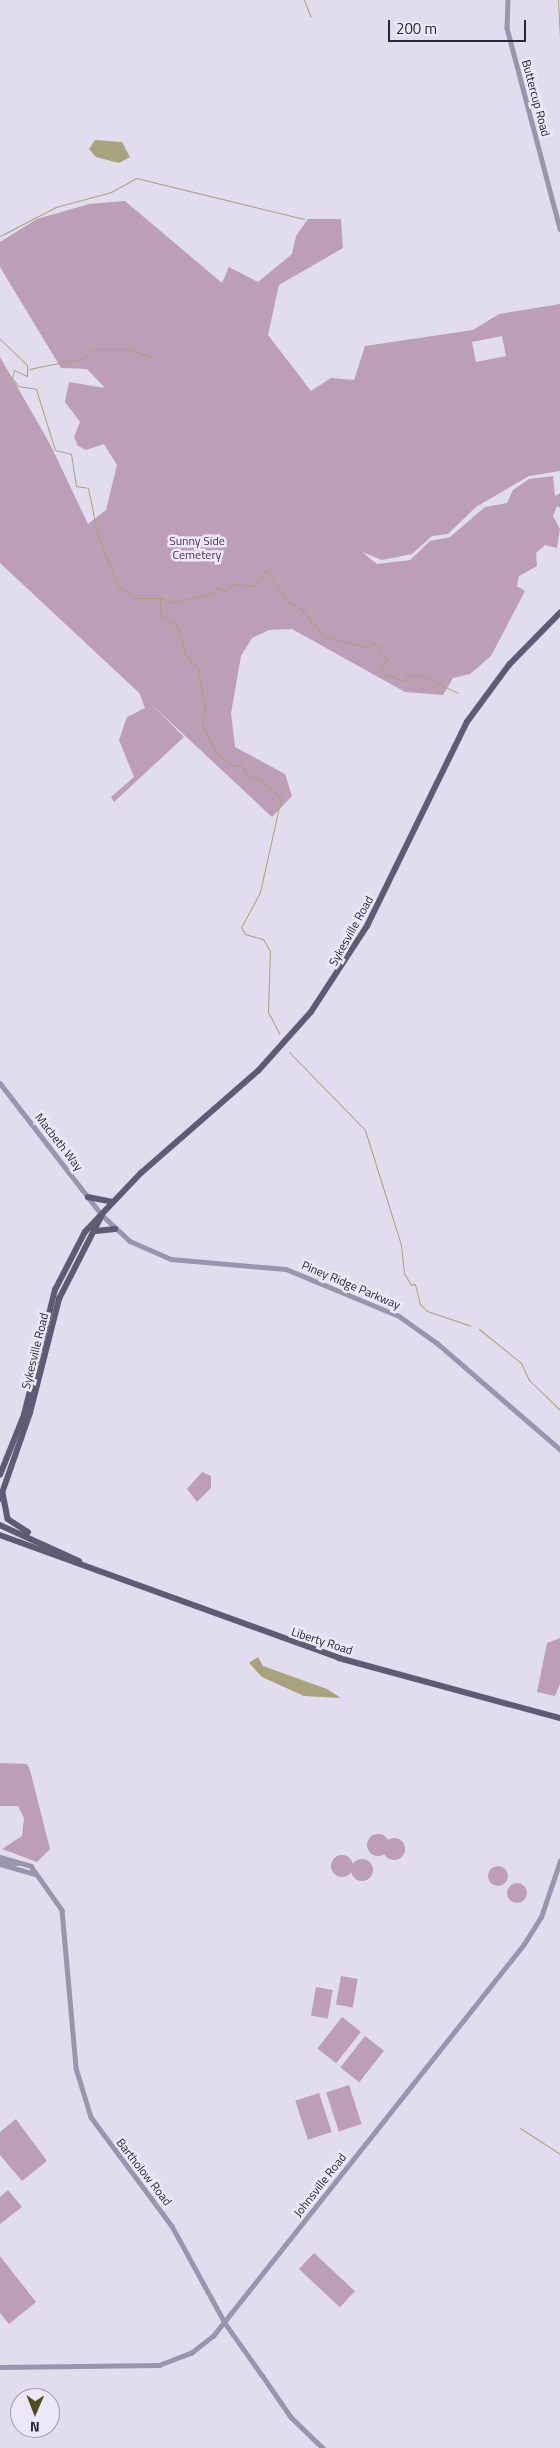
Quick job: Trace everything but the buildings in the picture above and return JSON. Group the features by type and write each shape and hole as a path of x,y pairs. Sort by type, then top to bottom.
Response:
{"main road":[{"name":"Sykesville Road","path":"0,1476 24,1415 58,1283 81,1239 113,1202 252,1077 311,1012 360,938 466,722 509,665 560,613"},
{"path":"88,1197 113,1202"},
{"name":"Sykesville Road","path":"0,1498 30,1413 59,1299 96,1231 102,1215"},
{"path":"96,1231 115,1229"},
{"path":"3,1492 8,1519 39,1541"},
{"name":"Liberty Road","path":"0,1526 39,1541 83,1563"},
{"name":"Liberty Road","path":"0,1536 83,1563 339,1658 560,1718"},
{"path":"0,1540 14,1541"}],"street":[{"name":"Buttercup Road","path":"508,0 507,28 560,229"},
{"name":"Macbeth Way","path":"0,1083 102,1215"},
{"name":"Piney Ridge Parkway","path":"102,1215 115,1229 146,1250 171,1259 286,1269 399,1316 437,1342 560,1449"},
{"name":"Bartholow Road","path":"0,1857 24,1863 38,1874 54,1892 64,1917 67,1998 86,2106 102,2134 172,2226 226,2323 291,2417 323,2448"},
{"name":"Johnsville Road","path":"0,2368 159,2365 191,2353 226,2323 524,1944 541,1917 560,1862"},
{"path":"0,1863 24,1863"},
{"path":"0,1863 38,1874"}],"green space":[{"name":"Sunny Side Cemetery","path":"125,201 222,283 229,267 258,282 292,254 296,236 308,219 341,219 343,248 279,285 268,335 311,391 331,378 354,380 365,346 473,330 499,314 560,304 560,471 529,476 476,507 448,534 432,536 412,554 382,560 362,552 377,564 410,560 430,541 450,537 485,507 507,503 513,490 529,479 553,476 555,496 560,493 560,508 557,506 553,516 560,529 557,548 545,545 536,553 537,566 519,576 517,586 525,591 491,656 470,674 453,678 443,695 405,692 292,629 269,630 252,638 241,656 231,713 235,747 285,774 292,796 272,817 0,563 0,357 50,444 88,524 106,510 117,465 104,444 86,450 78,446 74,437 80,422 65,402 69,382 105,388 87,369 61,368 0,267 0,242 37,219 89,204","holes":["502,336 506,356 476,362 472,342"]},
{"path":"139,692 184,737 114,802 111,797 134,777 119,740 127,717 145,708"},
{"path":"202,1472 211,1476 211,1488 197,1502 187,1489"},
{"path":"560,1638 560,1684 555,1696 537,1692 547,1643"},
{"path":"0,1763 27,1764 30,1770 50,1849 37,1862 2,1849 22,1836 24,1818 18,1806 0,1806"},
{"path":"378,1834 386,1837 389,1845 386,1853 378,1856 370,1853 367,1845 370,1837"},
{"path":"394,1838 402,1841 405,1849 402,1857 394,1860 386,1857 383,1849 386,1841"},
{"path":"342,1855 350,1858 353,1866 350,1874 342,1877 334,1874 331,1866 334,1858"},
{"path":"362,1859 370,1862 373,1870 370,1878 362,1881 354,1878 351,1870 354,1862"},
{"path":"498,1866 505,1869 508,1876 505,1883 498,1886 491,1883 488,1876 491,1869"},
{"path":"517,1883 524,1886 527,1893 524,1900 517,1903 510,1900 507,1893 510,1886"},
{"path":"341,1976 358,1979 353,2008 336,2005"},
{"path":"316,1987 333,1990 328,2019 311,2016"},
{"path":"342,2017 361,2032 336,2063 317,2049"},
{"path":"365,2036 384,2051 359,2082 340,2068"},
{"path":"349,2085 362,2124 339,2131 326,2092"},
{"path":"319,2093 332,2132 308,2140 295,2101"},
{"path":"16,2119 47,2161 22,2181 0,2155 0,2132"},
{"path":"8,2190 22,2207 0,2224 0,2197"},
{"path":"314,2253 355,2291 340,2307 299,2269"},
{"path":"0,2256 36,2302 9,2324 0,2313"}],"shaded area":[{"path":"95,140 122,142 130,157 119,163 96,157 89,149"},
{"path":"258,1657 263,1666 327,1689 341,1698 304,1696 262,1677 249,1663"}],"waterway":[{"path":"304,0 311,17"},
{"path":"558,0 560,39"},
{"path":"0,236 56,207 111,192 136,178 304,219"},
{"path":"0,339 27,365 27,376 14,370 12,378 18,386 36,389 55,450 71,454 76,486 88,488 97,532 117,585 136,598 160,598 161,615 178,627 185,654 198,669 205,708 202,726 217,753 233,766 241,765 247,776 259,779 281,798 260,892 241,927 245,934 263,939 270,951 268,1012 279,1033"},
{"path":"29,369 84,358 93,349 127,349 154,358"},
{"path":"160,598 173,603 212,593 218,587 224,591 234,584 254,586 266,570 288,602 301,609 324,636 369,648 371,643 380,646 379,652 387,659 380,672 403,681 406,676 418,674 458,693"},
{"path":"289,1052 365,1130 401,1245 404,1273 411,1285 415,1284 420,1304 427,1311 471,1326"},
{"path":"479,1329 521,1363 529,1380 560,1410"},
{"path":"520,2128 560,2154"}]}
